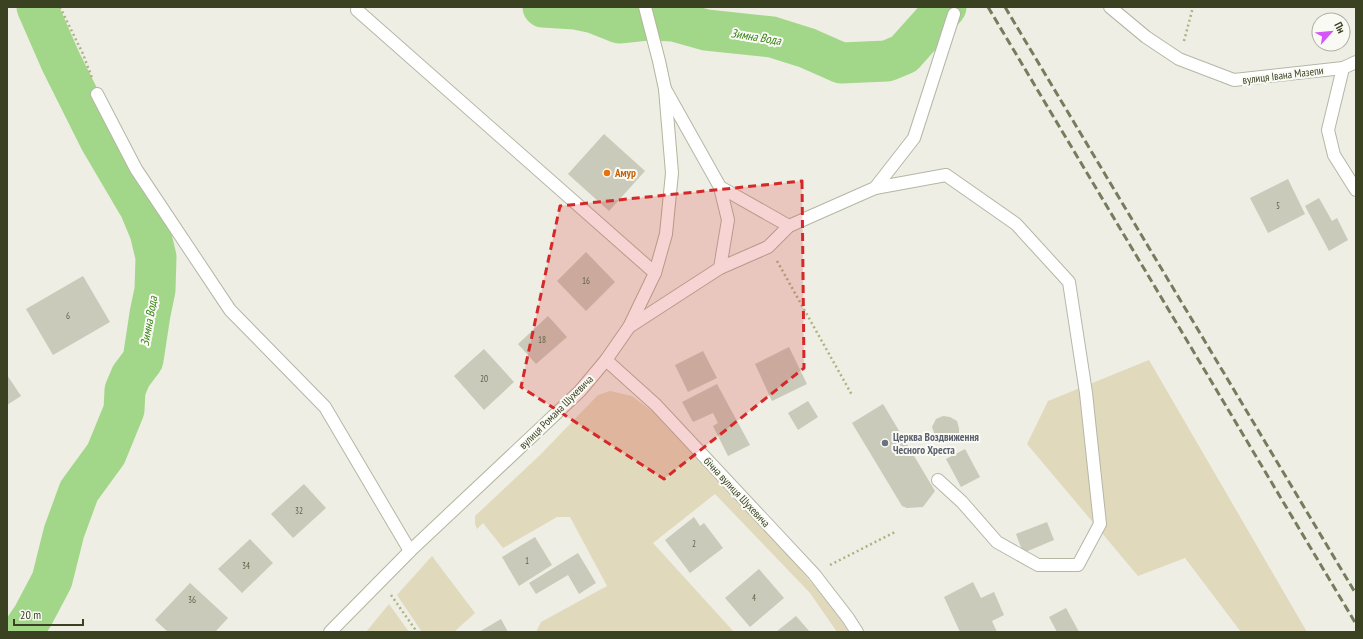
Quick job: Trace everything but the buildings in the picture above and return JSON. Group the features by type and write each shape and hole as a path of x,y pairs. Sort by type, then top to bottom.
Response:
{"main road":[{"name":"вулиця Романа Шухевича","path":"330,632 410,551 580,391 606,360 629,327 655,273 666,234 672,173 665,90 660,61 644,7"},
{"name":"вулиця Івана Мазепи","path":"1110,7 1146,36 1179,59 1234,80 1343,68 1356,62"},
{"path":"357,10 655,273"},
{"path":"875,188 914,138 954,14"},
{"path":"1343,68 1328,130 1334,155 1356,190"},
{"path":"665,90 720,187 728,220 720,268"},
{"path":"97,94 136,169 230,310 325,407 410,551"},
{"path":"629,327 720,268 768,247 789,226 875,188 946,175 1016,224 1069,282 1086,393 1100,524 1078,565 1038,565 997,542 962,502 938,480"},
{"path":"720,187 789,226"},
{"name":"бічна вулиця Шухевича","path":"606,360 656,406 814,574 857,632"}],"path":[{"path":"60,7 83,54 97,94"},
{"path":"1179,59 1194,7"},
{"path":"768,247 852,395"},
{"path":"814,574 895,532"},
{"path":"381,580 417,632"}],"highlighted area":[{"path":"802,181 804,368 664,479 521,387 560,206"}],"shaded area":[{"path":"1149,360 1307,632 1241,632 1185,558 1138,576 1027,444 1048,401"},
{"path":"610,391 632,396 653,412 792,560 829,603 849,632 837,632 810,593 715,494 653,543 734,632 536,632 541,622 607,586 570,517 557,517 503,548 483,523 477,529 475,524 475,516 540,455 598,395"},
{"path":"432,556 475,613 454,632 422,632 397,595"},
{"path":"389,604 409,632 366,632"}],"waterway":[{"name":"Зимна Вода","path":"22,632 33,616 52,580 64,532 79,491 106,454 124,410 125,390 131,376 143,360 155,290 156,257 150,232 140,208 100,140 61,62 37,7"},
{"name":"Зимна Вода","path":"543,7 575,9 594,13 619,23 647,20 674,21 706,30 772,37 807,48 841,63 887,61 904,54 946,7"}],"railway":[{"path":"988,7 1356,624"},
{"path":"1005,7 1356,594"}],"place":[{"name":"Амур","path":"607,173"},
{"name":"Церква Воздвиження Чесного Хреста","path":"885,443"}]}
